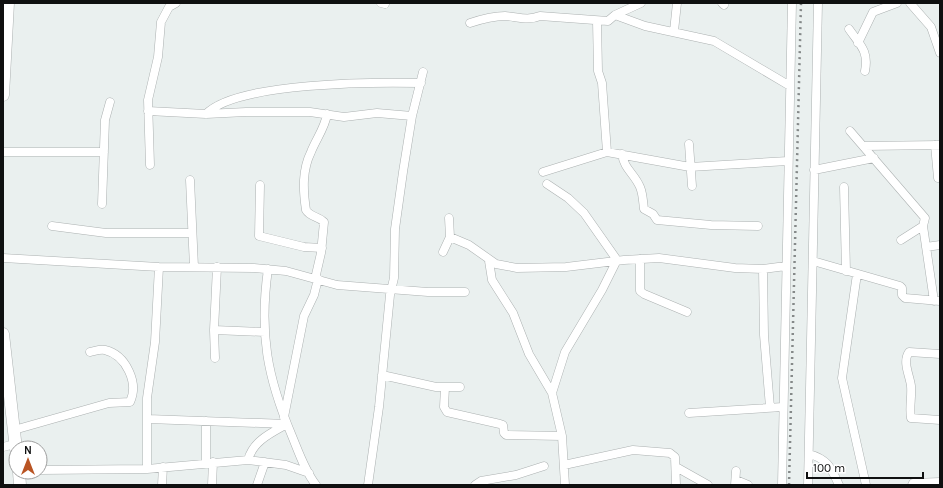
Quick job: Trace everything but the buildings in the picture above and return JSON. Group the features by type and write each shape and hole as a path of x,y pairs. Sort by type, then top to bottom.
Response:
{"main road":[{"path":"3,95 8,3"},
{"path":"3,334 7,408 14,430 15,440"}],"street":[{"path":"150,165 148,100 160,44 162,22 170,7 176,3"},
{"path":"470,23 492,17 505,16 531,20 540,16 608,21 615,15 641,3"},
{"path":"674,31 677,3"},
{"path":"782,485 792,3"},
{"path":"808,485 818,3"},
{"path":"858,43 873,12 897,3"},
{"path":"910,3 931,27 940,53"},
{"path":"615,15 645,26 674,31 714,41 790,86"},
{"path":"597,21 598,71 602,83 607,152"},
{"path":"849,30 867,59 865,71"},
{"path":"368,485 382,375 390,290 394,278 396,228 412,116 423,72"},
{"path":"206,114 212,107 232,100 293,88 328,83 421,83"},
{"path":"102,204 105,120 110,102"},
{"path":"148,111 206,114 246,112 310,112 344,117 377,114 412,116"},
{"path":"248,460 250,451 255,445 285,421 304,316 314,295 322,248 324,222 321,219 308,214 306,210 303,183 307,160 326,122 327,114"},
{"path":"850,131 924,216 926,222 923,226 901,240"},
{"path":"689,144 692,186"},
{"path":"864,146 938,145 938,178"},
{"path":"3,152 104,152"},
{"path":"543,172 607,152 690,167 788,161"},
{"path":"622,154 624,165 636,179 641,188 644,209 653,214 657,220 711,225 758,226"},
{"path":"814,170 874,158"},
{"path":"190,180 194,267"},
{"path":"546,184 568,198 584,212 617,260"},
{"path":"260,185 259,236 304,247 322,248"},
{"path":"844,187 846,271"},
{"path":"443,252 450,237 449,218"},
{"path":"52,226 106,233 192,233"},
{"path":"813,261 900,286 902,288 902,295 905,298 937,301 923,226"},
{"path":"450,237 469,245 489,261 496,264 517,268 566,267 617,260 640,259 682,259 735,268 763,269 786,266"},
{"path":"926,247 940,245"},
{"path":"3,258 159,267 268,269 286,271 337,285 386,288 390,290 464,292"},
{"path":"640,259 640,291 687,312"},
{"path":"552,393 565,352 592,304 602,290 617,260"},
{"path":"489,261 492,280 513,313 529,354 552,393 562,436 564,485"},
{"path":"147,469 147,398 155,342 159,267"},
{"path":"215,358 214,330 217,267"},
{"path":"268,269 264,298 265,332 272,382 285,421 316,485"},
{"path":"763,269 764,335 770,407"},
{"path":"857,274 842,378 866,485"},
{"path":"214,330 265,332"},
{"path":"14,430 109,403 130,402 132,385 125,363 119,357 104,350 90,352"},
{"path":"940,354 909,352 907,359 908,375 911,385 911,418 940,420"},
{"path":"382,375 445,387 460,387"},
{"path":"445,387 444,407 445,411 447,412 500,424 502,425 504,433 506,434 562,436"},
{"path":"689,413 783,407"},
{"path":"148,419 285,421"},
{"path":"206,421 212,485"},
{"path":"564,465 633,450 670,453 675,457 676,485"},
{"path":"809,454 823,458 830,467 839,485"},
{"path":"48,470 147,469 248,460 286,466 309,473"},
{"path":"257,485 264,462"},
{"path":"475,485 481,481 516,474 544,466"},
{"path":"162,485 163,467"},
{"path":"676,467 708,485"},
{"path":"736,471 735,483 748,485"},
{"path":"912,485 913,483 940,482"}],"railway":[{"path":"789,485 801,3"}]}
